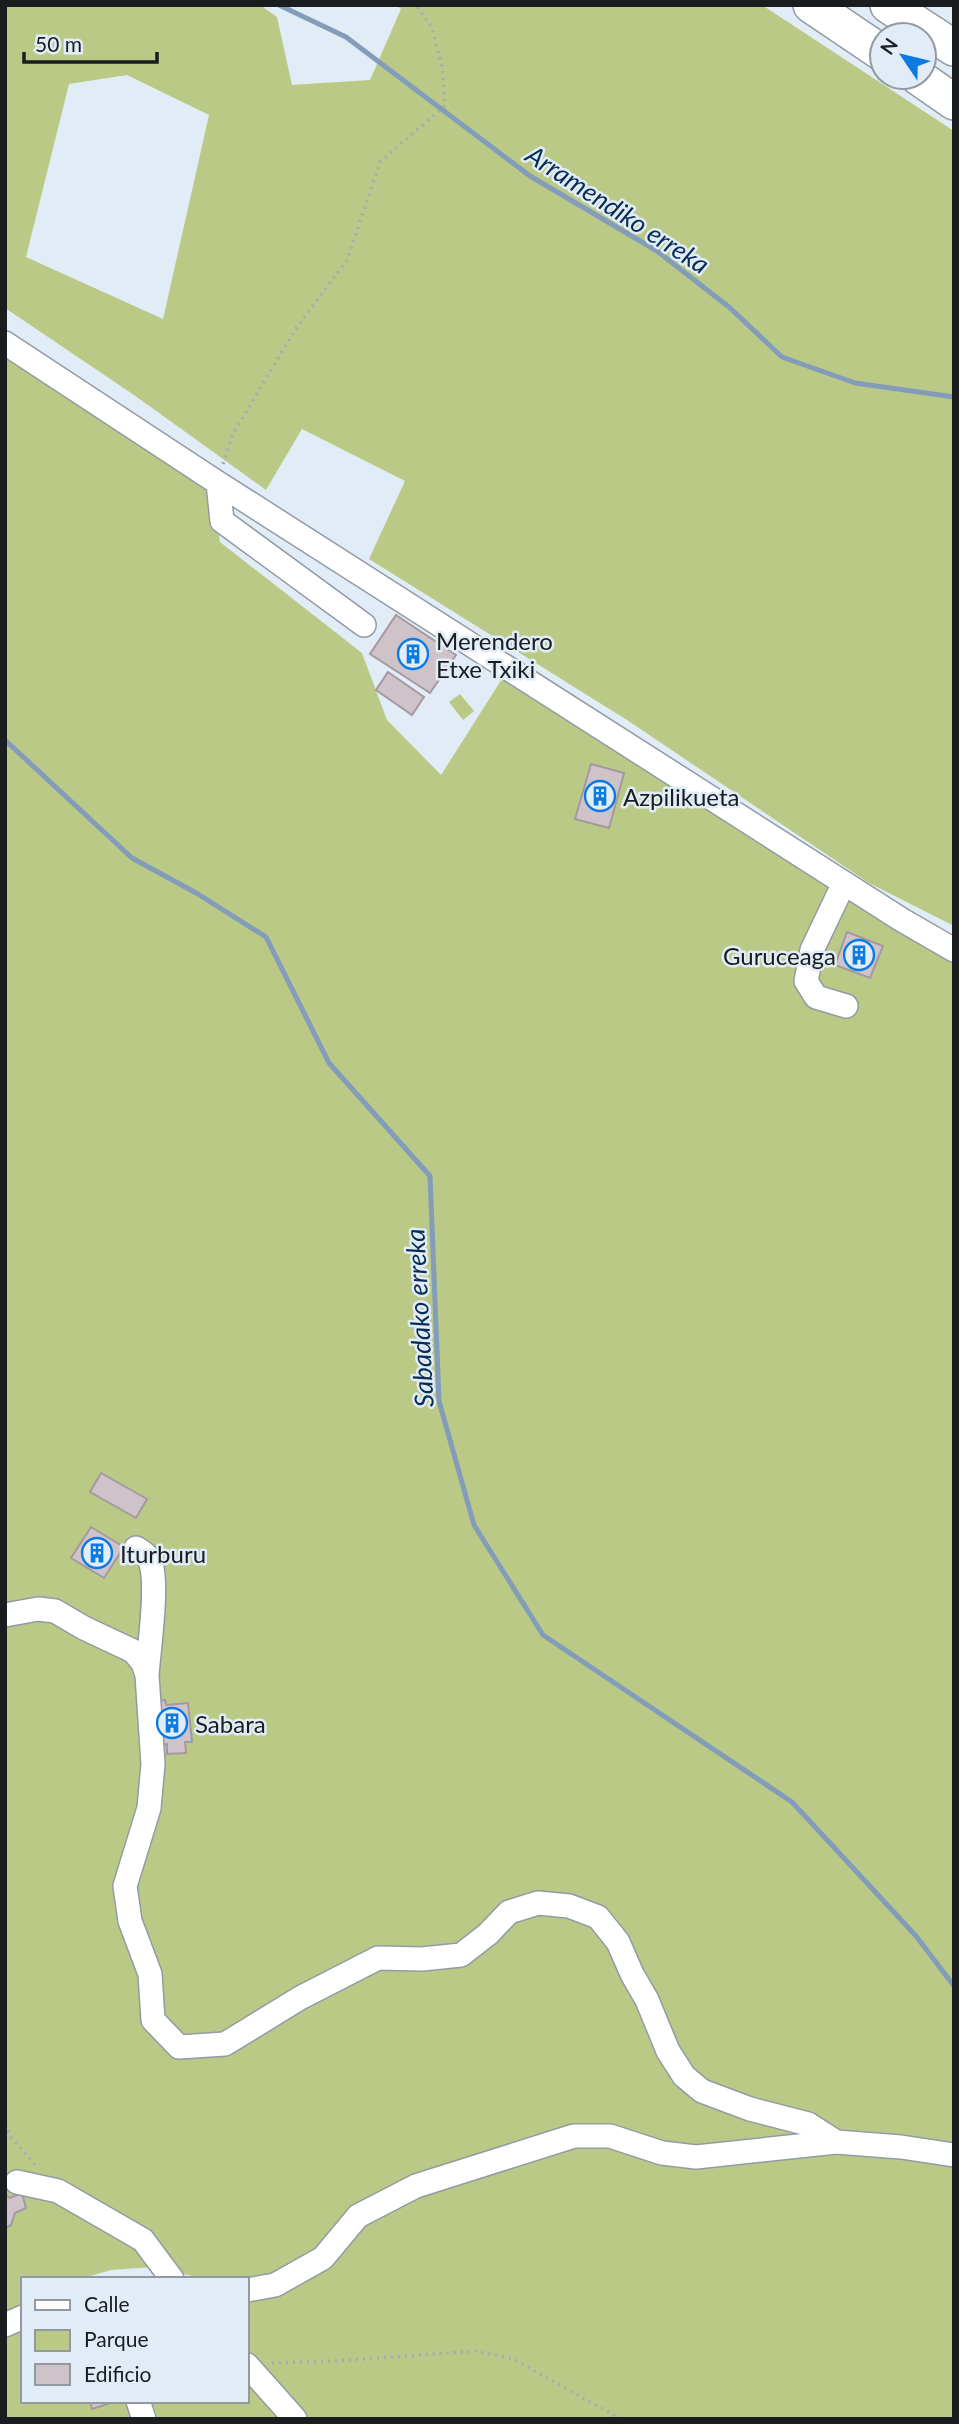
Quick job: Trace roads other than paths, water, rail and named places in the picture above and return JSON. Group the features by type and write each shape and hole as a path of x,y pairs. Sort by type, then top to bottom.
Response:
{"highway":[{"path":"811,5 868,44"},
{"path":"888,5 954,48"},
{"path":"938,91 954,102"}],"street":[{"path":"5,343 218,483 844,883 954,950"},
{"path":"218,483 222,521 364,625"},
{"path":"844,883 812,950 806,981 816,997 846,1006"},
{"path":"136,1548 146,1553 152,1564 153,1590 147,1675 153,1764 149,1808 125,1886 130,1921 150,1975 153,2020 178,2047 225,2044 300,1998 378,1958 422,1959 461,1955 488,1934 509,1912 538,1903 569,1906 598,1917 618,1942 647,2000 667,2051 684,2076 702,2091 750,2109 808,2124 836,2142"},
{"path":"5,1615 38,1609 55,1611 84,1629 133,1651 143,1663 147,1675"},
{"path":"248,2290 275,2285 323,2258 358,2216 415,2186 574,2136 610,2136 662,2153 695,2157 836,2142 901,2147 954,2155"},
{"path":"17,2182 58,2191 143,2240 171,2277"},
{"path":"5,2325 21,2318"},
{"path":"257,2364 295,2419"}],"waterway":[{"name":"Arramendiko erreka","path":"279,5 346,37 530,176 657,251 729,307 782,357 855,383 954,397"},
{"name":"Sabadako erreka","path":"5,740 132,858 198,894 266,937 329,1063 430,1176 439,1401 474,1525 543,1635 792,1802 916,1936 954,1986"}],"place":[{"name":"Merendero Etxe Txiki","path":"413,654"},
{"name":"Azpilikueta","path":"600,796"},
{"name":"Guruceaga","path":"859,955"},
{"name":"Iturburu","path":"97,1553"},
{"name":"Sabara","path":"172,1723"}]}
